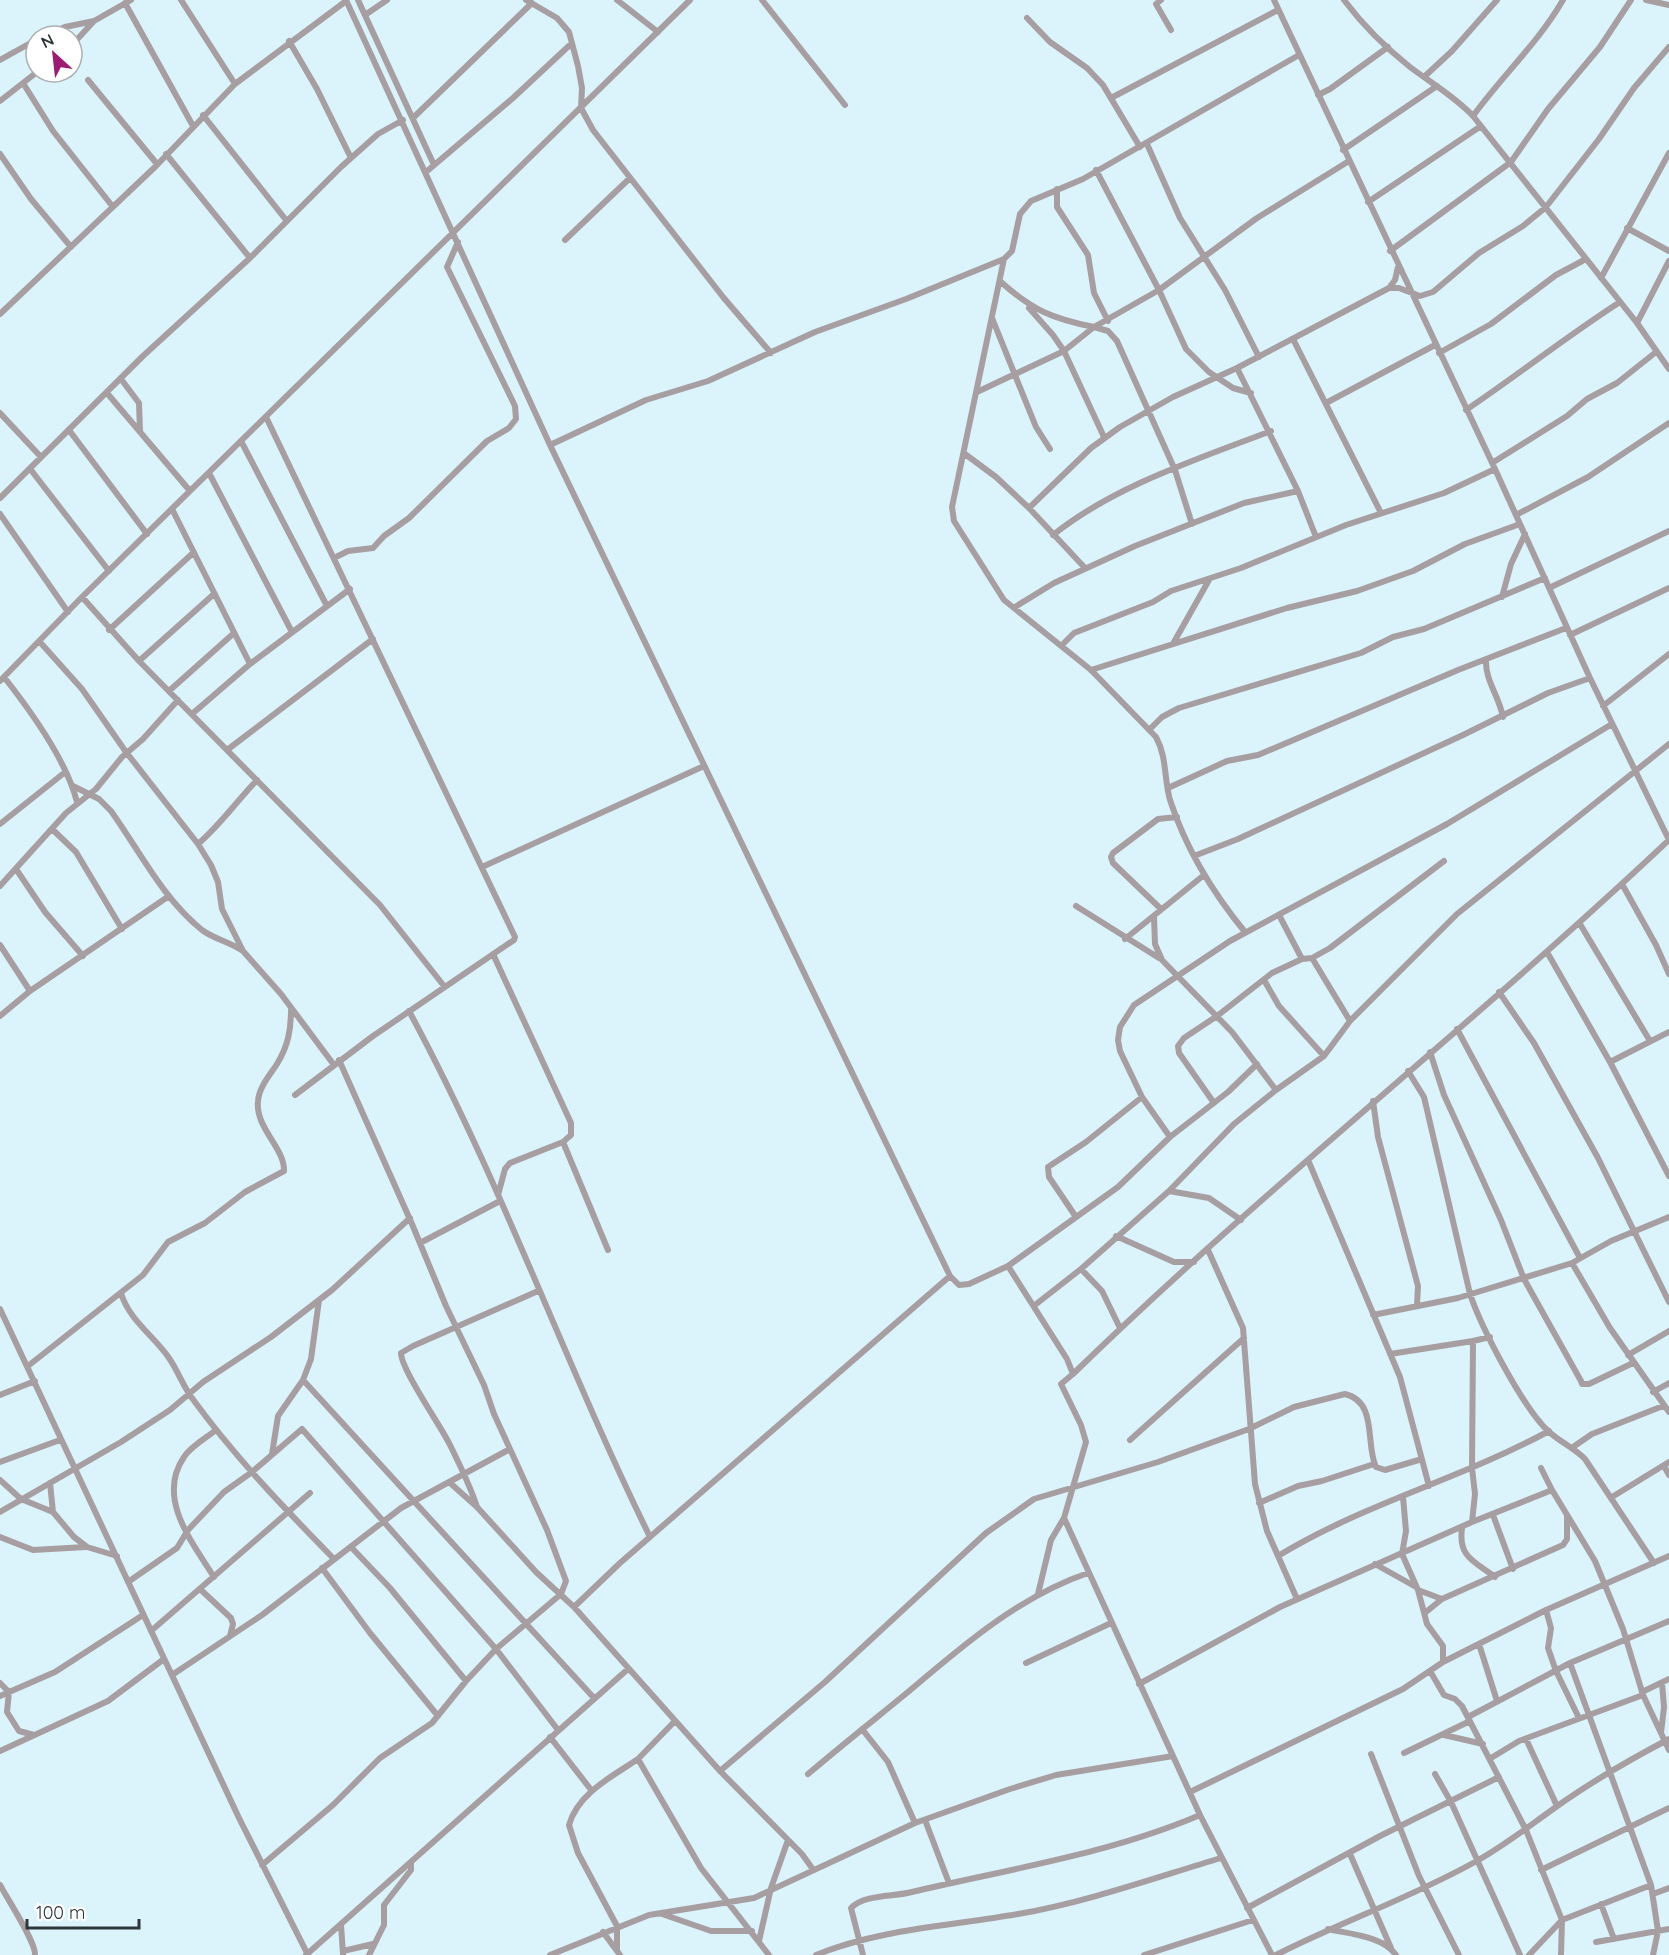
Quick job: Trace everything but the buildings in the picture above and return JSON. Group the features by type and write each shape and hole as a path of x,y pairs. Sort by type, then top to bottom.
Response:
{"street":[{"path":"181,0 235,84"},
{"path":"0,314 157,164 235,84 346,0 403,120 550,445 950,1276 959,1285 969,1284 1008,1266 1118,1187 1170,1137 1214,1103 1257,1064"},
{"path":"358,0 414,117 434,165"},
{"path":"365,15 387,0"},
{"path":"617,0 658,32"},
{"path":"77,802 73,786 33,716 2,679 82,597 690,0"},
{"path":"762,0 846,105"},
{"path":"1161,0 1156,4 1171,30"},
{"path":"1038,1594 1051,1540 1064,1518 1086,1442 1081,1425 1061,1384 1120,1328 1373,1101 1580,924 1669,840 1566,628 1525,534 1410,294 1274,0"},
{"path":"1344,0 1388,47 1473,116 1637,323 1668,366"},
{"path":"1424,77 1452,51 1497,0"},
{"path":"1473,116 1508,69 1538,38 1563,0"},
{"path":"1390,251 1511,162 1548,109 1600,47 1631,0"},
{"path":"1646,0 1669,5"},
{"path":"80,24 94,21 128,2 193,126"},
{"path":"414,117 529,2 562,22 572,43 582,88 581,108 593,130 723,297 771,353"},
{"path":"1111,98 1278,9"},
{"path":"1027,18 1050,42 1087,68 1111,98 1143,145 1180,218 1205,256 1259,357"},
{"path":"84,32 94,21"},
{"path":"289,41 317,89 351,158"},
{"path":"426,172 513,98 572,43"},
{"path":"0,60 24,47"},
{"path":"1318,95 1330,90 1388,47"},
{"path":"1389,288 1399,288 1410,294 1424,296 1438,289 1479,253 1523,226 1546,207 1599,139 1634,88 1669,47"},
{"path":"550,445 646,400 708,381 815,332 897,303 1004,259 1012,251 1018,220 1023,209 1036,198 1077,182 1299,55"},
{"path":"88,80 157,164"},
{"path":"0,101 23,84 53,131 113,207"},
{"path":"1343,150 1437,86"},
{"path":"203,115 286,220"},
{"path":"0,498 351,158 378,134 403,120"},
{"path":"1368,202 1481,126"},
{"path":"1601,278 1669,153"},
{"path":"0,154 35,204 71,247"},
{"path":"166,154 250,258"},
{"path":"977,392 1064,351 1094,327 1160,290 1270,210 1312,187 1349,161"},
{"path":"1096,170 1160,290 1186,350 1217,377 1236,389 1251,393"},
{"path":"565,240 630,178"},
{"path":"1057,189 1057,207 1088,255 1094,293 1108,321"},
{"path":"1627,228 1669,251"},
{"path":"334,558 348,551 373,548 384,536 409,518 488,441 508,429 516,419 515,406 447,267 448,259 458,243"},
{"path":"1004,259 965,454 952,507 954,521 998,592 1090,670 1149,730 1162,750 1168,788 1177,817 1194,856 1218,899 1245,932"},
{"path":"1439,353 1491,324 1556,275 1586,259"},
{"path":"1637,323 1669,261"},
{"path":"1029,508 1104,437 1148,410 1259,357 1389,288 1395,280 1398,266"},
{"path":"1001,282 1027,305 1053,334 1064,351 1104,437"},
{"path":"1466,410 1524,371 1562,339 1620,302"},
{"path":"1027,305 1067,321 1103,329 1114,337 1175,470 1192,524"},
{"path":"992,317 1036,427 1050,449"},
{"path":"1293,339 1381,513"},
{"path":"1326,403 1435,345"},
{"path":"1062,645 1074,633 1153,602 1181,587 1209,580 1381,513 1444,493 1493,466 1567,416 1587,399 1617,383 1656,352"},
{"path":"1237,368 1271,431 1317,537"},
{"path":"121,379 139,403 140,432"},
{"path":"107,393 190,491"},
{"path":"0,413 41,458"},
{"path":"266,417 515,937 514,940 336,1062 295,1095"},
{"path":"1516,515 1588,477 1669,423"},
{"path":"69,430 147,534"},
{"path":"1053,534 1073,519 1131,485 1175,470 1271,431"},
{"path":"241,441 327,606"},
{"path":"965,454 996,477 1029,508 1085,568"},
{"path":"31,470 109,571"},
{"path":"209,473 292,633"},
{"path":"1015,607 1047,586 1085,568 1192,524 1244,503 1298,491"},
{"path":"172,509 250,664"},
{"path":"0,514 68,612"},
{"path":"1090,670 1395,578 1423,567 1465,544 1520,524"},
{"path":"1549,588 1669,531"},
{"path":"1502,597 1511,564 1525,534"},
{"path":"109,630 193,553"},
{"path":"1149,730 1162,717 1179,708 1361,653 1393,638 1418,631 1545,578"},
{"path":"1174,643 1209,580"},
{"path":"1570,635 1669,588"},
{"path":"192,714 250,664 350,589"},
{"path":"139,661 214,594"},
{"path":"82,597 109,630 168,691 376,900 444,986"},
{"path":"1168,788 1227,761 1258,755 1566,628"},
{"path":"168,691 234,633"},
{"path":"227,750 373,639"},
{"path":"39,641 82,689 126,752 198,844 218,882 222,909 243,951 336,1062 410,1218 456,1328 484,1385 494,1414 566,1575 561,1594 496,1649 424,1730 380,1758 333,1806 262,1865"},
{"path":"1603,706 1669,654"},
{"path":"1486,660 1486,675 1498,699 1503,717"},
{"path":"1194,856 1238,839 1503,717 1548,693 1590,678"},
{"path":"0,886 77,802 89,795 126,752 143,739 178,700"},
{"path":"1170,1137 1142,1097 1120,1051 1118,1040 1120,1027 1134,1005 1245,932 1447,824 1612,724"},
{"path":"1035,1305 1081,1269 1168,1191 1234,1124 1276,1090 1324,1056 1350,1021 1457,914 1669,744"},
{"path":"482,867 704,766"},
{"path":"0,824 64,773"},
{"path":"198,844 222,823 232,806 257,780"},
{"path":"73,786 111,811 169,896 209,935 243,951"},
{"path":"1161,909 1113,863 1111,857 1113,853 1158,819 1177,817"},
{"path":"52,829 76,852 122,929"},
{"path":"1214,1103 1179,1053 1178,1046 1184,1038 1217,1016 1272,973 1302,959 1312,958 1330,948 1444,861"},
{"path":"16,869 45,912 83,956"},
{"path":"1125,939 1204,875"},
{"path":"1622,884 1656,945 1669,974"},
{"path":"0,1016 30,991 169,896"},
{"path":"1076,906 1125,939 1162,960 1217,1016 1276,1090"},
{"path":"1279,915 1302,959"},
{"path":"1154,917 1155,944 1162,960"},
{"path":"1580,924 1650,1041"},
{"path":"0,945 30,991"},
{"path":"1547,952 1610,1062 1669,1176"},
{"path":"420,1243 499,1198 505,1169 510,1163 563,1142 571,1135 571,1123 493,954"},
{"path":"1312,958 1350,1021"},
{"path":"1264,980 1280,1006 1324,1056"},
{"path":"1499,992 1534,1043 1635,1230 1669,1302"},
{"path":"28,1366 143,1275 168,1242 205,1223 245,1192 284,1171 280,1157 259,1115 258,1102 265,1082 288,1042 291,1029 291,1009"},
{"path":"409,1011 469,1128 538,1291 650,1537"},
{"path":"1457,1029 1580,1258"},
{"path":"1610,1062 1669,1032"},
{"path":"1430,1052 1444,1095 1501,1220 1524,1279 1582,1384 1633,1364"},
{"path":"1408,1071 1424,1097 1470,1294 1490,1337 1525,1401 1549,1431 1573,1447 1612,1497 1654,1563"},
{"path":"1076,1217 1049,1177 1048,1167 1086,1142 1142,1097"},
{"path":"1373,1101 1378,1137 1418,1286 1417,1305"},
{"path":"563,1142 608,1250"},
{"path":"1308,1160 1409,1402 1429,1486"},
{"path":"1168,1191 1209,1198 1241,1220"},
{"path":"1373,1315 1470,1294 1572,1263 1635,1230 1669,1216"},
{"path":"0,1512 73,1468 115,1446 190,1395 203,1382 271,1337 319,1300 410,1218"},
{"path":"1116,1236 1174,1262 1195,1262"},
{"path":"1209,1250 1241,1322 1249,1429 1259,1503 1278,1556 1297,1599"},
{"path":"1572,1263 1598,1310 1633,1364 1669,1412"},
{"path":"1008,1266 1060,1346 1073,1374"},
{"path":"1081,1269 1102,1291 1120,1328"},
{"path":"574,1606 950,1276"},
{"path":"477,1507 449,1442 429,1412 401,1353 412,1346 538,1291"},
{"path":"121,1293 130,1313 171,1360 190,1395 216,1430 288,1513 334,1559"},
{"path":"272,1454 278,1416 303,1380 311,1359 319,1300"},
{"path":"0,1309 143,1616 307,1955 628,1669"},
{"path":"1628,1355 1669,1330"},
{"path":"1390,1354 1490,1337"},
{"path":"1130,1440 1244,1338"},
{"path":"1472,1522 1475,1494 1472,1468 1473,1341"},
{"path":"303,1380 594,1698"},
{"path":"0,1395 35,1381"},
{"path":"1653,1392 1669,1383"},
{"path":"720,1771 849,1660 987,1533 1034,1499 1158,1462 1249,1429 1294,1407 1347,1394 1365,1409 1374,1464"},
{"path":"1573,1447 1592,1434 1663,1406"},
{"path":"214,1577 177,1511 172,1490 174,1478 184,1456 216,1430"},
{"path":"128,1582 177,1548 188,1530 224,1491 252,1472 300,1430 305,1430 382,1522 418,1559 496,1649 558,1730"},
{"path":"1278,1556 1316,1534 1472,1468 1549,1431"},
{"path":"0,1462 60,1440"},
{"path":"172,1675 230,1636 413,1501 510,1449"},
{"path":"1259,1503 1298,1486 1322,1481 1374,1464 1385,1470 1422,1459"},
{"path":"1612,1497 1667,1464 1669,1475"},
{"path":"1541,1468 1552,1490 1588,1546 1626,1640 1643,1694 1661,1734 1667,1740 1669,1750"},
{"path":"0,1480 21,1499 53,1512 74,1537 87,1547"},
{"path":"449,1482 477,1507 513,1549 574,1606 720,1771 802,1854 812,1869"},
{"path":"50,1483 53,1512"},
{"path":"1139,1684 1297,1599 1472,1522 1552,1490"},
{"path":"151,1631 310,1493"},
{"path":"1403,1497 1406,1530 1402,1554 1426,1612 1429,1628 1443,1646 1443,1662"},
{"path":"1426,1612 1442,1599 1513,1569 1566,1542 1567,1514"},
{"path":"1492,1515 1513,1569"},
{"path":"1064,1518 1200,1815 1252,1920 1274,1955 1327,1929 1376,1911 1476,1862 1526,1830 1557,1806 1667,1740"},
{"path":"1462,1528 1460,1545 1463,1551 1495,1577"},
{"path":"0,1537 33,1550 87,1547 117,1556"},
{"path":"351,1547 390,1588 466,1681"},
{"path":"1190,1792 1403,1689 1443,1662 1546,1610 1669,1556"},
{"path":"1375,1564 1417,1588 1442,1599"},
{"path":"322,1568 370,1633 438,1716"},
{"path":"808,1774 957,1651 1038,1594 1088,1573"},
{"path":"200,1589 231,1618 233,1624 230,1636"},
{"path":"1546,1610 1551,1628 1547,1644 1556,1671 1579,1718"},
{"path":"0,1696 55,1672 143,1616"},
{"path":"1404,1753 1443,1735 1497,1701 1570,1663 1669,1621"},
{"path":"1026,1663 1111,1623"},
{"path":"1479,1644 1497,1701"},
{"path":"0,1751 108,1701 164,1659"},
{"path":"1570,1663 1591,1715 1651,1885 1658,1931 1653,1955"},
{"path":"1430,1671 1444,1695 1457,1700 1469,1719 1526,1830 1562,1920 1561,1955"},
{"path":"1491,1758 1526,1739 1643,1694 1669,1679"},
{"path":"0,1683 9,1692"},
{"path":"1661,1734 1664,1707 1662,1683"},
{"path":"9,1692 7,1712 19,1731 35,1735"},
{"path":"619,1952 617,1926 578,1853 570,1830 574,1814 592,1791 638,1759 675,1721"},
{"path":"862,1729 888,1762 915,1823"},
{"path":"1443,1735 1483,1744"},
{"path":"550,1737 592,1791"},
{"path":"1526,1739 1557,1806"},
{"path":"1371,1754 1424,1886 1459,1955"},
{"path":"550,1955 617,1926 659,1913 754,1898 771,1888 915,1823 1056,1775 1173,1756"},
{"path":"638,1759 701,1868 769,1955"},
{"path":"1435,1774 1451,1802 1476,1862 1520,1955"},
{"path":"1247,1908 1499,1777"},
{"path":"1541,1870 1669,1808"},
{"path":"863,1955 851,1908 855,1904 1029,1867 1124,1843 1200,1815"},
{"path":"925,1820 950,1883"},
{"path":"759,1941 771,1888 788,1840"},
{"path":"1350,1854 1396,1955"},
{"path":"816,1955 859,1940 1040,1910 1117,1890 1221,1857"},
{"path":"369,1955 384,1925 384,1905 411,1870 411,1862"},
{"path":"0,1885 18,1921 34,1943 34,1955"},
{"path":"1529,1955 1562,1920 1651,1885"},
{"path":"1653,1894 1669,1888"},
{"path":"1601,1904 1614,1939"},
{"path":"659,1913 705,1929 721,1932 752,1932"},
{"path":"1144,1955 1252,1920"},
{"path":"341,1925 343,1953 373,1944"},
{"path":"1327,1929 1381,1943 1391,1948"},
{"path":"1596,1942 1669,1929"},
{"path":"603,1932 619,1952"}]}
